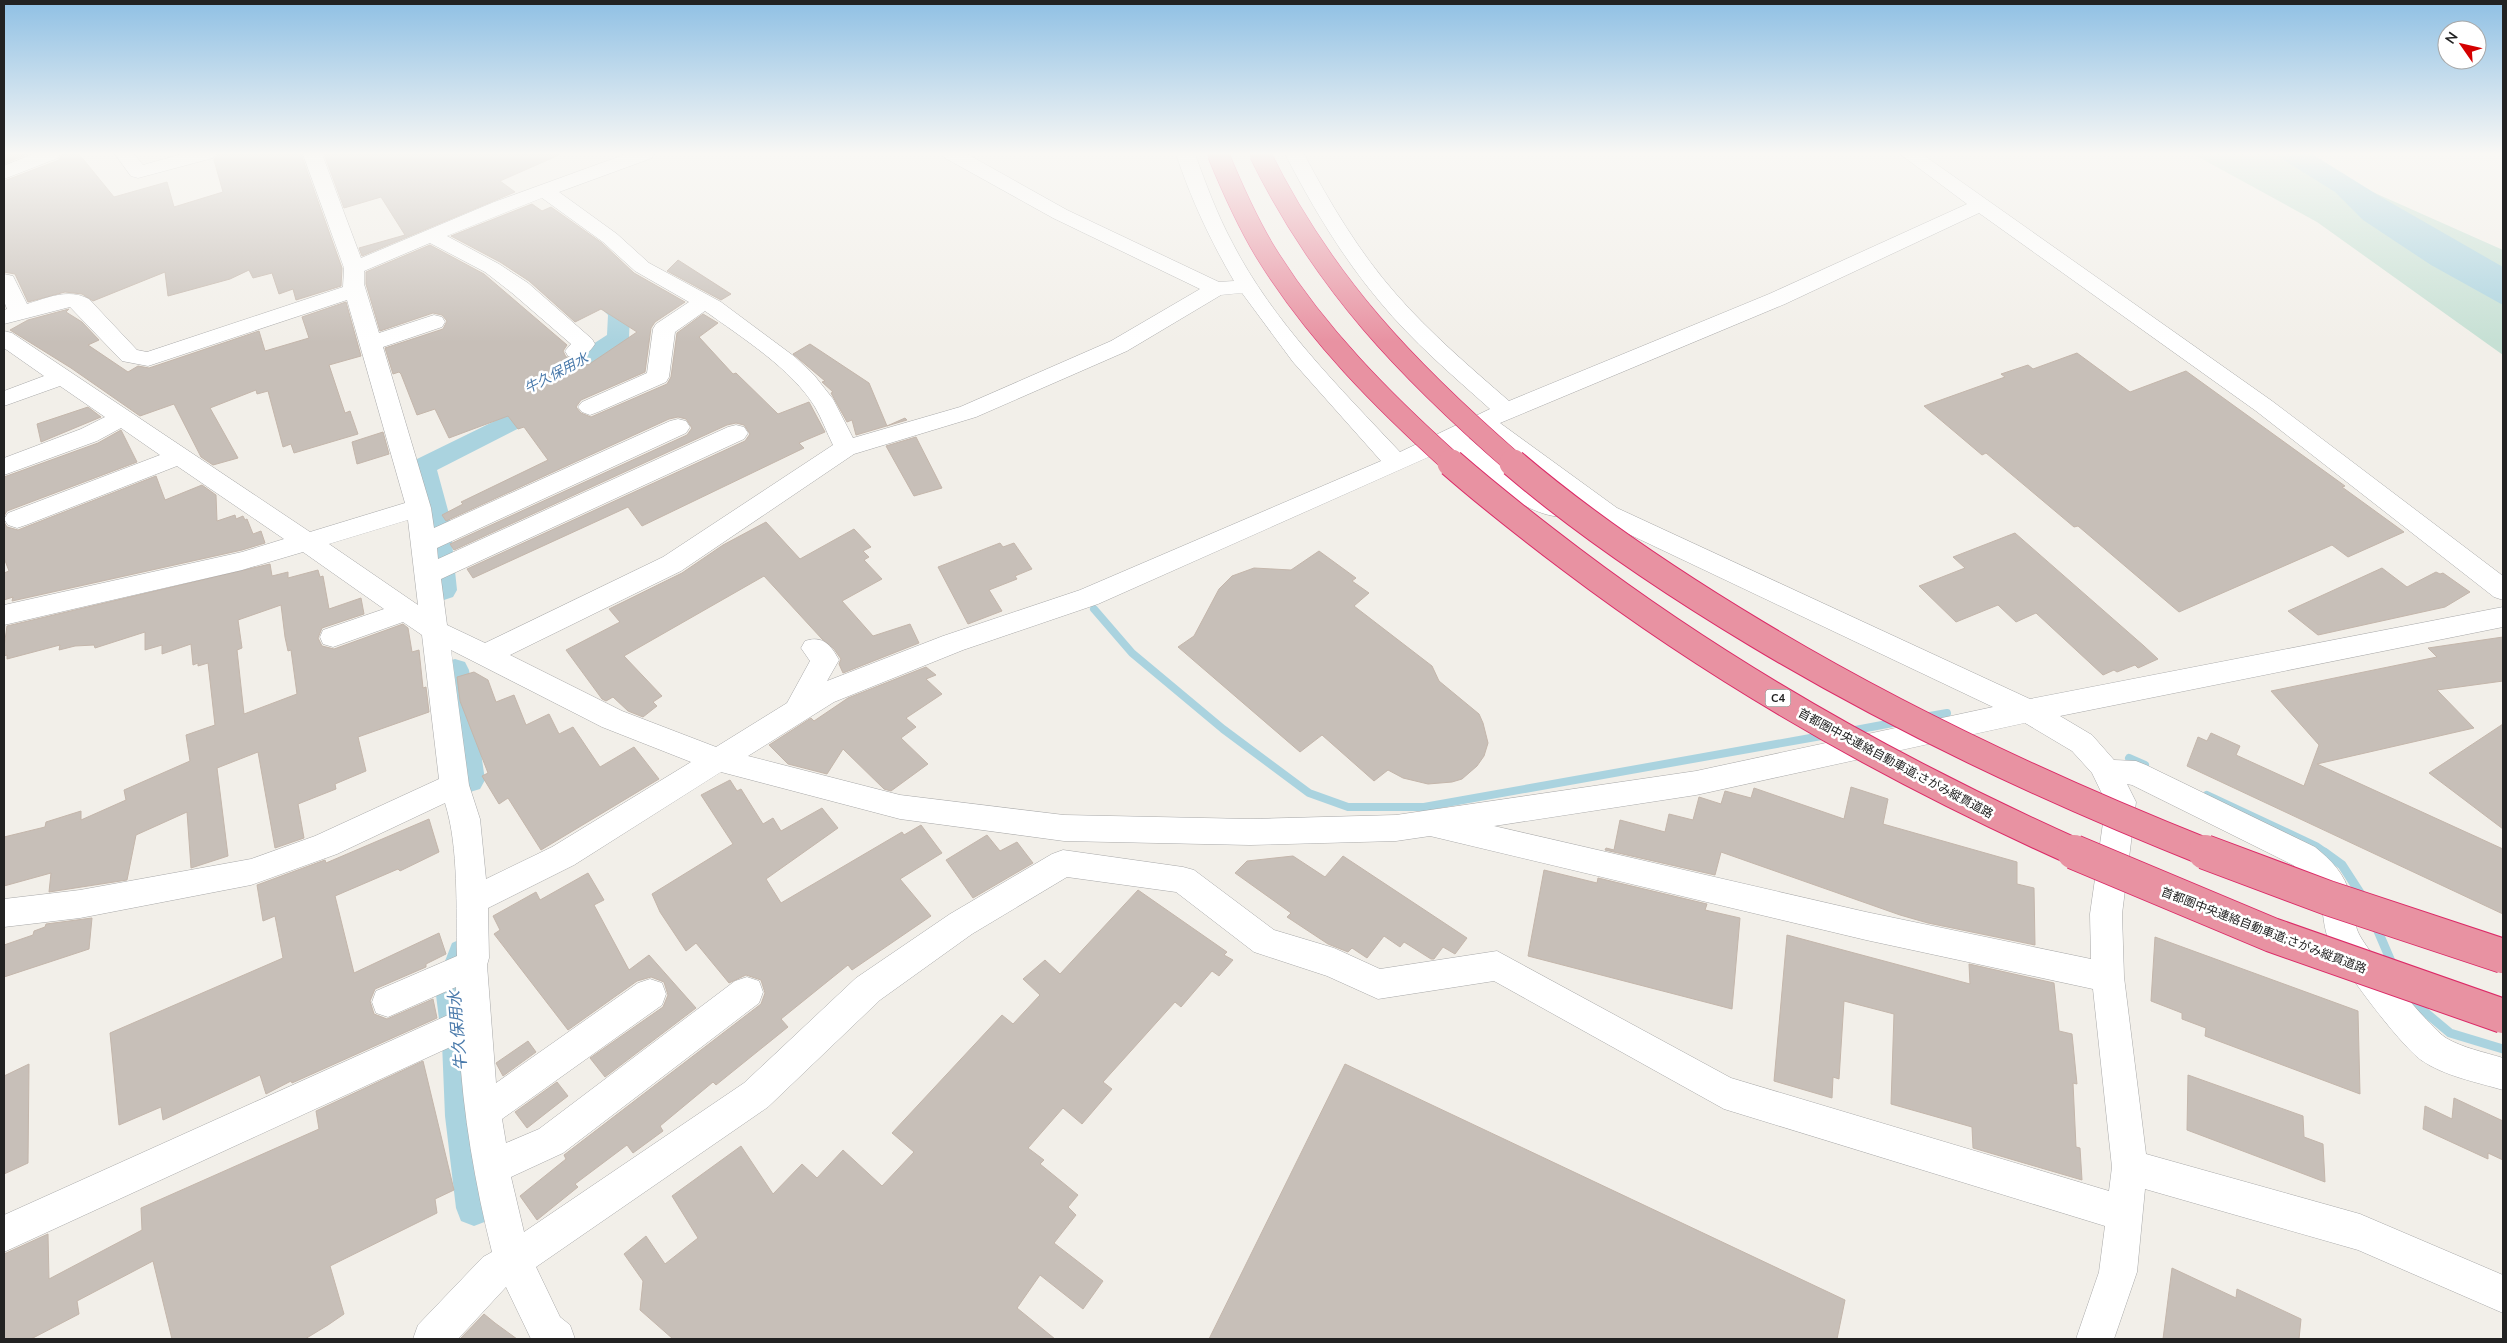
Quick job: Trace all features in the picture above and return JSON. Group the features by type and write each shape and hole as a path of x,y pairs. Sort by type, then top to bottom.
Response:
{"highway":[{"name":"首都圏中央連絡自動車道;さがみ縦貫道路","path":"1247,217 1279,272 1341,353 1380,395 1473,482 1553,547 1649,617 1736,674 1808,716 1984,811 2129,878 2281,939 2503,1016"},
{"path":"1291,217 1318,260 1375,331 1420,378 1510,461 1589,523 1678,584 1767,640 1858,691 2005,767 2146,830 2286,884 2503,956"}],"street":[{"path":"334,217 355,279 370,344 419,508 434,538 438,570 434,630 454,785 465,819 472,901 473,958 461,970 388,1002"},
{"path":"4,281 6,280 11,315 65,300 74,300 81,304 130,356 148,359 355,279 430,235 476,217"},
{"path":"581,217 610,238 642,268 704,302 787,362 806,380 825,404 846,448"},
{"path":"1066,217 1216,289"},
{"path":"1209,217 1246,286 1296,353 1397,462"},
{"path":"1330,217 1374,281 1438,351 1506,411"},
{"path":"472,901 563,856 824,694 953,643 1089,597 1397,462 1506,411 1777,299 1956,217"},
{"path":"1997,217 2264,406 2503,590"},
{"path":"430,235 492,268 520,288 584,344 576,352"},
{"path":"484,656 672,564 846,448 968,412 1119,346 1216,289 1246,286"},
{"path":"590,407 609,394 658,377 655,350 664,329 704,302"},
{"path":"370,344 434,322"},
{"path":"4,338 434,630 612,719 718,760 900,807 1064,828 1250,832 1396,828 1696,783 2028,711 2503,617"},
{"path":"4,399 62,377"},
{"path":"4,467 89,435 121,418"},
{"path":"1483,423 1608,514 2028,711 2082,743 2102,765 2121,802 2106,914 2108,977 2130,1167 2118,1272 2095,1339"},
{"path":"434,538 572,468 634,439 678,427"},
{"path":"438,570 568,503 691,461 736,433"},
{"path":"1451,436 1498,476 1549,507 1608,514"},
{"path":"17,519 43,504 178,457"},
{"path":"4,615 242,561 419,508"},
{"path":"333,637 406,611"},
{"path":"797,711 825,660 815,648"},
{"path":"2105,771 2136,773 2304,856 2324,871 2333,885 2344,940 2410,1025 2430,1047 2450,1057 2503,1074"},
{"path":"4,913 80,904 251,872 326,845 454,785"},
{"path":"1422,823 1866,926 2108,977"},
{"path":"432,1339 496,1270 513,1261 756,1095 868,989 961,924 1063,863 1184,880 1265,942 1334,964 1378,984 1497,966 1724,1092 2124,1214"},
{"path":"461,970 461,1026 478,1080 497,1198 513,1261 547,1330 556,1339"},
{"path":"483,1112 650,994"},
{"path":"492,1166 551,1141 594,1095 729,997"},
{"path":"4,1234 461,1026"},
{"path":"2130,1167 2360,1232 2503,1294"}],"green space":[{"path":"2307,217 2428,217 2503,250 2503,355"}],"water":[{"path":"2360,217 2415,217 2503,267 2503,305 2431,265"}],"building":[{"path":"4,217 324,217 342,268 341,286 296,300 293,289 279,294 272,273 253,278 249,270 230,279 168,296 165,272 93,301 82,294 65,292 28,302 15,274 4,272"},
{"path":"393,217 456,217 362,256 359,248 405,235"},
{"path":"500,217 565,217 602,243 634,273 685,302 655,322 651,328 645,372 581,400 576,407 581,413 591,417 667,384 671,377 677,333 703,314 718,323 699,337 733,374 736,373 778,414 809,402 825,432 799,443 804,448 642,526 628,507 473,578 467,569 745,441 750,434 744,425 736,423 727,425 454,550 450,544 687,435 692,428 686,419 678,417 669,419 446,521 442,515 463,504 461,502 548,460 524,427 518,429 508,416 449,438 435,409 417,415 401,374 399,372 393,374 385,348 443,329 447,321 442,315 433,313 380,331 366,284 366,272 430,245 484,274 567,345 563,351 566,357 581,358 588,365 637,332 601,309 575,322 529,281 500,262 451,236"},
{"path":"678,260 731,294 721,300 667,271"},
{"path":"346,302 361,356 329,365 345,413 350,411 358,434 294,453 291,444 283,447 268,391 257,394 256,390 210,408 238,458 213,465 201,457 174,404 140,416 71,368 10,330 28,320 69,309 66,312 82,322 99,340 88,345 128,372 138,366 149,368 259,331 265,351 309,338 302,317"},
{"path":"810,344 869,383 887,426 856,435 852,420 847,422 831,393 833,392 822,382 825,381 793,354"},
{"path":"2077,353 2130,392 2186,371 2345,486 2342,487 2404,532 2348,557 2332,545 2179,612 2078,526 2074,527 1986,453 1982,455 1924,406 2005,377 2001,374 2028,365 2033,369"},
{"path":"88,407 101,417 41,442 37,424"},
{"path":"905,418 907,420 888,426"},
{"path":"121,430 137,462 7,511 4,516 4,477 98,443"},
{"path":"383,432 389,454 357,464 352,442"},
{"path":"916,437 942,488 914,496 886,446"},
{"path":"156,476 165,500 202,485 216,495 217,521 235,515 236,519 243,516 245,520 247,519 253,534 261,531 265,543 242,550 12,601 13,597 4,600 4,573 9,571 4,558 4,522 7,527 18,530"},
{"path":"766,522 800,559 854,529 871,547 863,551 869,557 864,560 882,579 842,601 873,636 910,624 919,643 843,673 839,664 841,659 834,649 822,639 764,576 624,656 662,696 653,702 657,706 643,717 628,711 613,697 606,701 602,699 566,650 620,622 609,609 682,573 723,545"},
{"path":"2015,533 2158,659 2138,668 2135,665 2103,675 2036,613 2016,622 1998,605 1956,622 1919,586 1965,568 1953,557"},
{"path":"1000,543 1003,547 1014,543 1032,569 1015,576 1017,579 989,590 1002,611 968,624 938,567"},
{"path":"1319,551 1356,578 1352,581 1369,593 1354,606 1432,666 1439,681 1479,714 1488,743 1484,756 1477,766 1462,779 1452,782 1428,784 1403,778 1388,770 1374,781 1322,735 1300,752 1178,647 1194,636 1219,589 1232,576 1254,568 1291,570"},
{"path":"270,564 272,576 288,572 288,578 318,570 320,577 323,576 329,609 361,598 364,614 322,628 318,638 322,646 334,649 403,624 408,628 412,652 419,650 423,688 426,687 429,712 358,737 366,771 335,784 336,789 298,804 304,838 275,848 258,752 217,768 228,856 191,868 187,812 136,835 127,880 49,892 51,873 4,886 4,837 45,827 46,822 81,811 81,820 126,800 124,790 190,761 186,735 215,725 208,663 198,666 198,663 193,665 191,644 162,654 162,645 145,650 145,632 95,648 94,645 75,646 59,650 60,645 7,659 7,655 4,656 4,647 7,626","holes":["281,605 288,651 291,650 297,694 244,714 237,650 242,648 238,620"]},
{"path":"2382,568 2407,587 2436,572 2443,573 2470,592 2445,607 2318,635 2288,611"},
{"path":"2503,637 2503,681 2437,690 2474,728 2317,764 2503,849 2503,914 2187,766 2198,737 2207,741 2211,733 2240,746 2236,755 2304,786 2319,745 2271,691 2437,657 2428,648"},
{"path":"926,667 936,675 926,679 942,694 906,718 916,727 901,738 928,764 891,791 884,789 843,749 827,774 788,764 769,745 811,718 814,721 848,698"},
{"path":"474,672 488,680 496,702 514,695 526,725 549,714 559,734 573,727 600,767 634,747 659,779 541,850 508,798 499,804 482,776 488,773 460,701 457,677"},
{"path":"2503,724 2503,829 2429,773"},
{"path":"730,780 737,791 741,789 763,824 773,818 781,831 822,808 838,828 766,879 781,903 902,832 904,835 921,825 942,853 900,879 931,916 852,970 848,965 781,1019 788,1027 716,1085 713,1082 660,1126 663,1131 633,1153 627,1145 575,1184 578,1187 537,1220 520,1196 566,1159 564,1155 761,1004 765,993 761,980 746,975 729,983 696,943 686,951 660,912 652,894 733,844 701,795"},
{"path":"1851,787 1888,799 1883,824 2017,862 2017,884 2034,888 2035,945 1928,923 1900,915 1721,852 1715,875 1605,850 1606,848 1614,850 1620,820 1665,832 1669,814 1693,820 1699,797 1721,804 1725,791 1751,798 1754,788 1844,819"},
{"path":"429,819 439,852 400,871 398,869 335,896 354,973 439,933 446,954 426,964 426,967 375,989 370,1001 374,1014 387,1019 433,999 437,1018 292,1083 291,1081 266,1094 260,1075 163,1120 161,1107 119,1125 110,1033 283,958 275,916 263,921 257,885 325,860 326,863"},
{"path":"987,835 1000,851 1017,842 1033,863 973,898 946,860"},
{"path":"1293,856 1325,877 1343,856 1467,938 1455,954 1443,947 1434,959 1404,942 1400,947 1384,936 1367,958 1352,948 1348,952 1328,944 1287,917 1291,913 1235,873 1247,861"},
{"path":"1544,870 1597,883 1598,878 1707,904 1705,910 1740,918 1732,1009 1528,956"},
{"path":"588,873 604,900 594,905 629,970 649,955 696,1008 605,1077 590,1058 663,1007 668,995 664,982 651,977 637,981 568,1030 494,934 500,930 493,916 536,892 540,900"},
{"path":"1138,890 1227,952 1224,955 1233,960 1219,976 1212,971 1181,1007 1175,1002 1103,1082 1112,1089 1082,1124 1063,1108 1028,1148 1044,1160 1040,1164 1078,1195 1068,1207 1076,1215 1054,1243 1103,1281 1083,1309 1040,1275 1017,1308 1055,1339 673,1339 640,1310 643,1281 624,1254 646,1236 665,1264 698,1238 672,1196 741,1146 773,1194 802,1164 817,1178 843,1150 882,1186 914,1152 892,1133 1002,1015 1013,1024 1040,995 1023,979 1045,960 1060,974"},
{"path":"92,918 89,949 4,977 4,945 33,935 34,931 45,927 46,924"},
{"path":"1787,935 1970,984 1969,964 2054,983 2059,1031 2072,1034 2077,1084 2073,1083 2076,1147 2080,1148 2082,1180 1973,1148 1972,1127 1891,1104 1894,1014 1844,1001 1839,1079 1833,1077 1832,1098 1774,1081"},
{"path":"2155,937 2358,1011 2360,1094 2205,1036 2206,1028 2182,1019 2182,1013 2151,1001"},
{"path":"528,1041 536,1052 503,1076 496,1063"},
{"path":"423,1061 454,1190 435,1199 437,1213 330,1266 344,1314 328,1325 305,1339 172,1339 153,1261 77,1301 79,1314 31,1339 4,1339 4,1254 48,1234 49,1279 142,1230 141,1208 319,1129 316,1111"},
{"path":"29,1064 28,1163 4,1174 4,1076"},
{"path":"1345,1064 1845,1300 1837,1339 1209,1339"},
{"path":"2188,1075 2303,1116 2304,1137 2323,1144 2325,1182 2187,1130"},
{"path":"557,1082 568,1096 527,1128 515,1112"},
{"path":"2454,1098 2503,1121 2503,1160 2488,1153 2488,1159 2423,1129 2425,1106 2452,1119"},
{"path":"2172,1268 2236,1298 2237,1289 2301,1319 2299,1339 2163,1339"},
{"path":"484,1314 495,1323 517,1339 460,1339"}],"waterway":[{"name":"牛久保用水","path":"549,377 584,360 618,338 619,313 597,293"},
{"name":"牛久保用水","path":"444,590 437,514 424,466 527,415 514,398"},
{"path":"1094,609 1132,653 1223,729 1309,793 1348,807 1424,807 1827,735"},
{"name":"牛久保用水","path":"455,670 470,780"},
{"path":"1924,717 1947,713"},
{"path":"1850,731 1898,722"},
{"path":"2129,758 2145,765"},
{"path":"2207,795 2316,846 2326,853"},
{"path":"2324,852 2342,865 2364,899"},
{"path":"2375,924 2393,966"},
{"name":"牛久保用水","path":"463,953 451,987 459,1043 462,1116 474,1208"},
{"path":"2407,997 2450,1033 2503,1049"}]}
